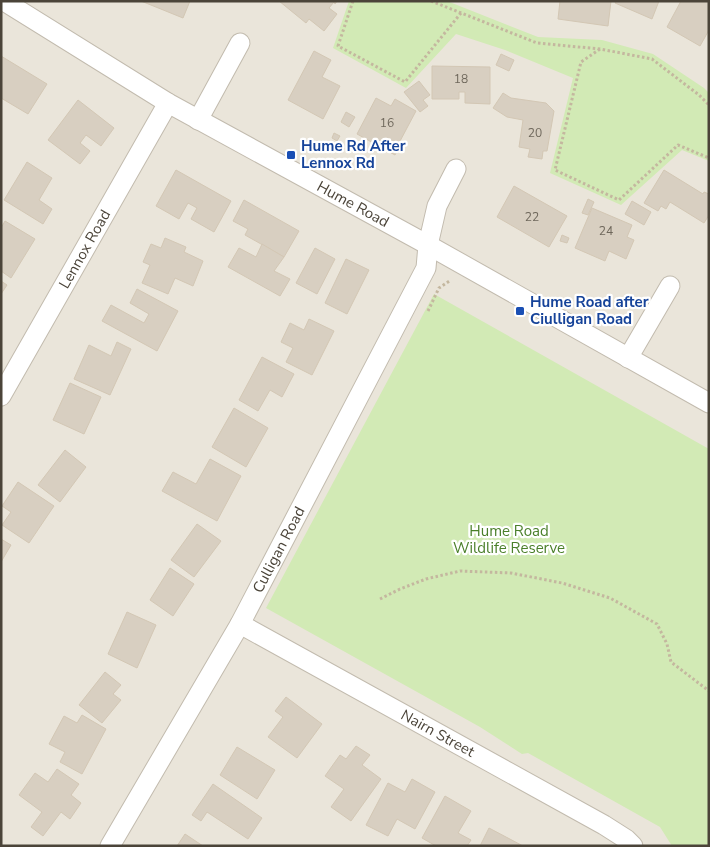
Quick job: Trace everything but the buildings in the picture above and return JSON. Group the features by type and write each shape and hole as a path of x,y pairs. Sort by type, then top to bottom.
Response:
{"street":[{"name":"Hume Road","path":"4,1 168,103 428,245 709,403"},
{"path":"198,120 240,43"},
{"name":"Lennox Road","path":"1,396 168,103"},
{"path":"428,245 437,206 456,169"},
{"name":"Culligan Road","path":"110,846 240,624 426,268 428,245"},
{"path":"628,358 670,286"},
{"name":"Nairn Street","path":"240,624 604,825 626,839 633,846"}],"path":[{"path":"353,1 338,46 405,82 461,14"},
{"path":"431,1 537,43 600,48 652,59 699,95 709,105"},
{"path":"600,48 581,62 555,170 619,200 678,145 709,158"},
{"path":"428,310 439,288 450,280"},
{"path":"380,599 418,582 460,571 511,573 562,583 610,598 657,624 667,644 671,662 709,691"}],"shaded area":[{"path":"1,1 709,1 709,846 1,846"}],"green space":[{"path":"349,1 447,1 538,37 602,40 653,54 709,93 709,161 682,150 621,205 550,173 573,78 505,50 456,34 406,88 333,48"},
{"name":"Hume Road Wildlife Reserve","path":"434,294 709,449 709,846 672,846 660,827 528,753 522,754 480,727 266,608"}],"place":[{"name":"Hume Rd After Lennox Rd","path":"291,155"},
{"name":"Hume Road after Ciulligan Road","path":"520,311"}]}
